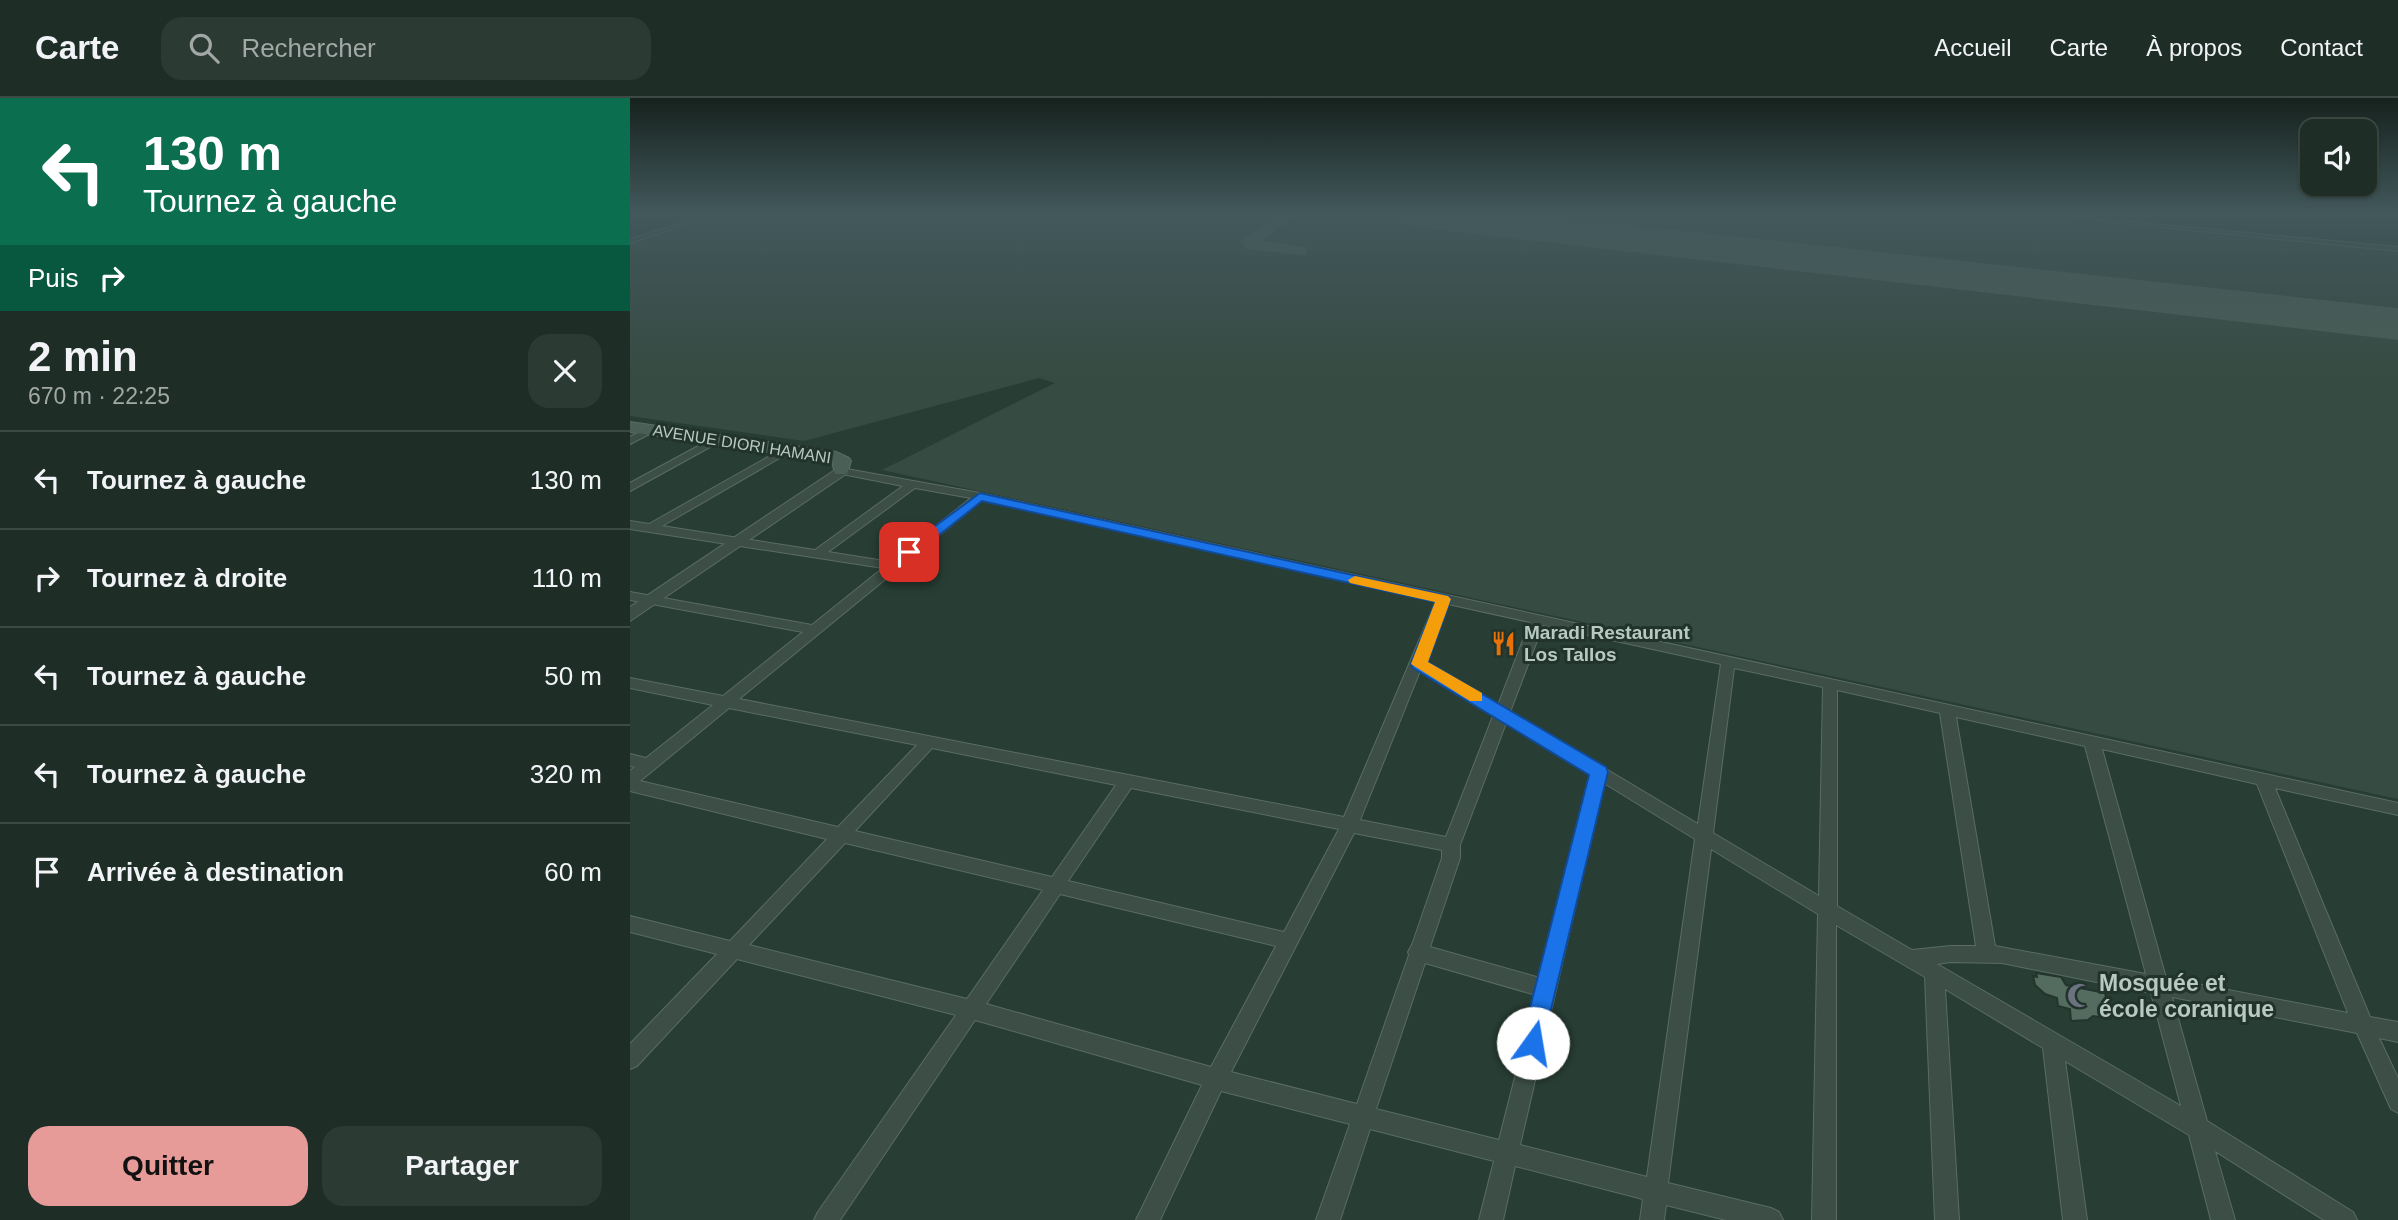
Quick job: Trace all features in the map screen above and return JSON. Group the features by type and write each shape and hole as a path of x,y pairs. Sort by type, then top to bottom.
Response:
{"main road":[{"name":"AVENUE DIORI HAMANI","path":"630,427 836,457 843,461 841,471"}],"street":[{"path":"630,441 649,430"},
{"path":"630,488 715,440"},
{"path":"651,528 786,450"},
{"path":"630,615 841,471 980,496 2263,779 2396,812"},
{"path":"818,554 911,485"},
{"path":"630,783 724,703 980,496"},
{"path":"630,524 892,566"},
{"path":"630,596 815,630"},
{"path":"1148,1220 1216,1079 1349,826 1419,664 1443,599"},
{"path":"1328,1220 1451,858 1451,845 1504,714 1538,620"},
{"path":"1652,1220 1728,662"},
{"path":"1419,664 2198,1128 2346,1220"},
{"path":"630,683 1451,845"},
{"path":"1825,1220 1830,684"},
{"path":"1947,710 1987,954"},
{"path":"630,1059 929,742"},
{"path":"2092,742 2223,1220"},
{"path":"630,760 649,765"},
{"path":"1491,1220 1599,772"},
{"path":"2263,779 2363,1025 2398,1101"},
{"path":"827,1220 1128,782"},
{"path":"630,783 1287,941"},
{"path":"630,924 970,1009 1216,1079 1771,1220"},
{"path":"1417,952 1546,989"},
{"path":"1912,959 1987,954 2398,1032"},
{"path":"1934,973 1947,1220"},
{"path":"2052,1042 2075,1220"}],"shaded area":[{"path":"630,266 2398,266 2398,799 882,470 1055,383 1039,378 804,441 630,416"}],"building":[{"name":"Mosquée et école coranique","path":"2036,973 2061,977 2066,985 2105,993 2111,1019 2093,1016 2088,1020 2071,1021 2070,1009 2058,1006 2057,998 2045,994 2035,985 2033,976 2037,977"}],"runway":[{"path":"1883,266 2398,324"}],"slow traffic":[{"path":"1355,580 1443,599 1419,664 1476,697"}],"place":[{"name":"Maradi Restaurant Los Tallos","path":"1504,643"},
{"name":"Mosquée et école coranique","path":"2079,996"}],"route":[{"path":"909,552 980,496 1443,599 1419,664 1599,772 1533,1043"}]}
